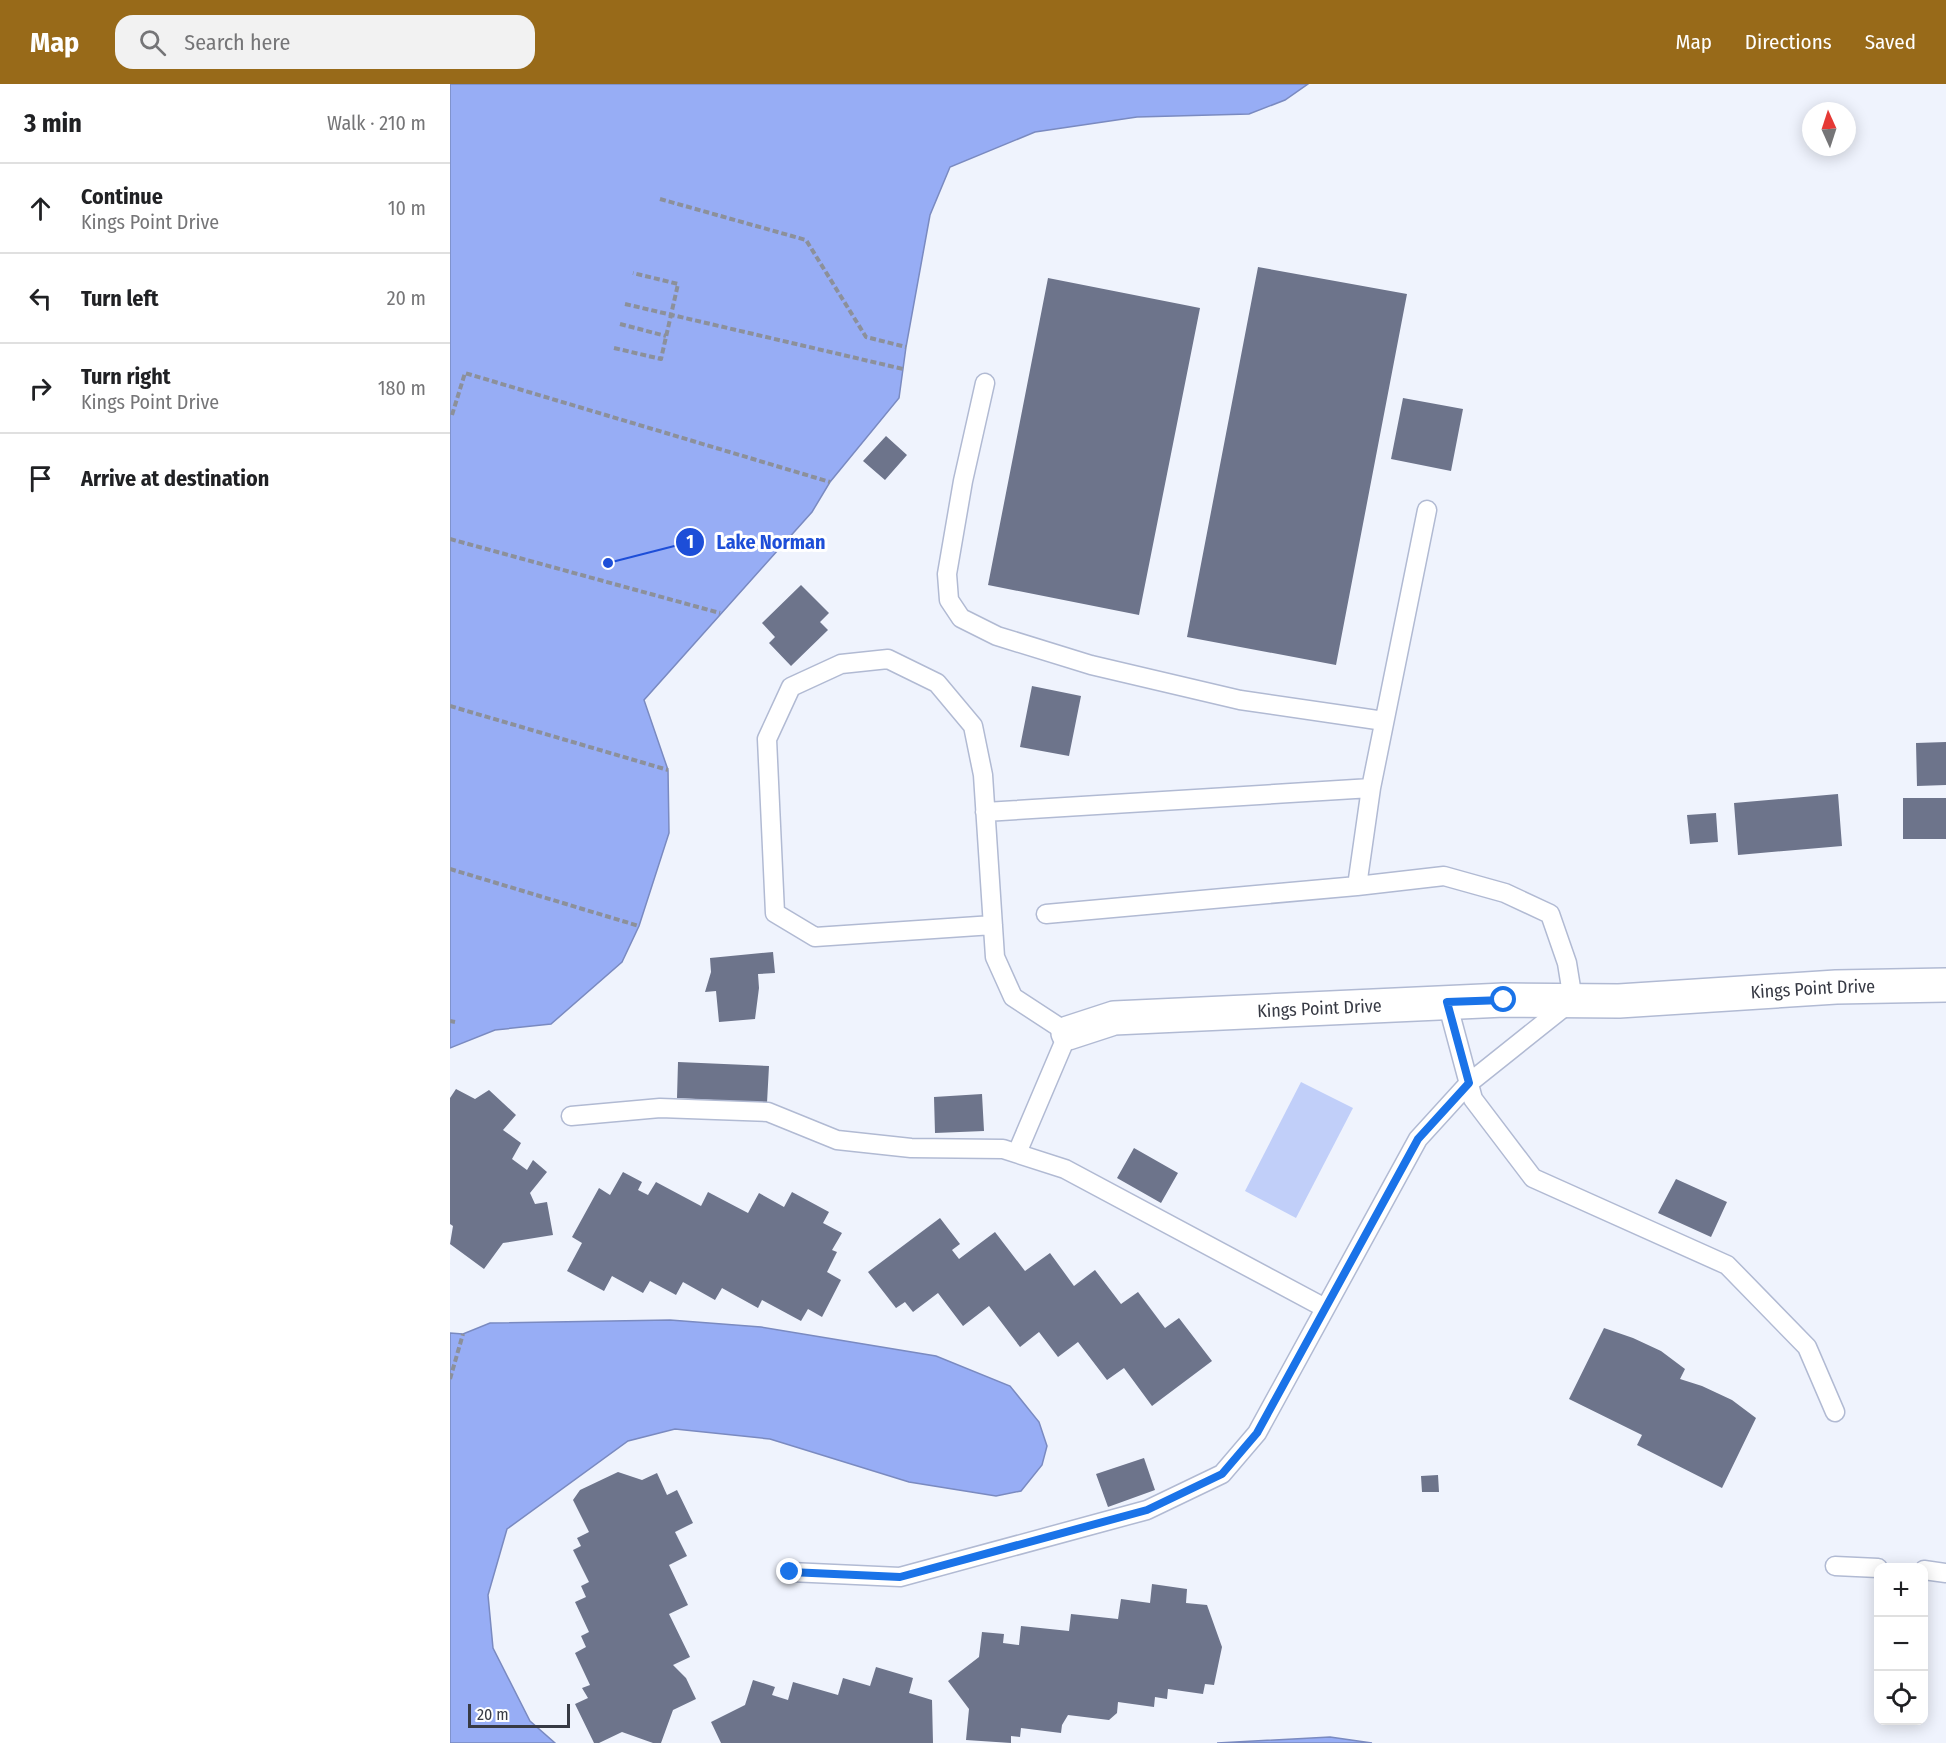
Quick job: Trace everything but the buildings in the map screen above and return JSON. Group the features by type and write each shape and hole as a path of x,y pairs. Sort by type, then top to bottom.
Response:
{"street":[{"name":"Kings Point Drive","path":"1068,1033 1114,1018 1447,1002 1619,1001 1836,987 1946,984"}],"lane":[{"path":"985,383 963,482 947,574 949,600 961,618 997,636 1091,665 1240,700 1384,721"},
{"path":"1357,886 1371,788 1427,510"},
{"path":"993,925 815,937 775,913 767,739 791,687 841,664 888,659 937,683 973,726 983,775 985,812 993,925 995,957 1013,997 1068,1033 1017,1153"},
{"path":"985,812 1371,788"},
{"path":"790,1572 900,1577 1147,1510 1222,1474 1257,1433 1418,1139 1469,1083 1573,1000 1567,963 1550,914 1505,893 1444,876 1046,914"},
{"path":"1447,1002 1473,1099 1533,1178 1727,1265 1807,1347 1835,1412"},
{"path":"571,1116 660,1108 768,1112 837,1140 912,1148 1003,1149 1065,1169 1325,1308"},
{"path":"1835,1566 1874,1568"},
{"path":"1928,1571 1946,1573"}],"path":[{"path":"660,199 806,240 866,337 906,347"},
{"path":"614,348 661,359 678,284 633,273"},
{"path":"625,304 903,369"},
{"path":"620,324 666,336"},
{"path":"452,415 465,373 830,482"},
{"path":"450,539 720,613"},
{"path":"450,706 668,770"},
{"path":"450,869 639,926"},
{"path":"450,1379 463,1334"}],"shaded area":[{"path":"1301,1082 1353,1108 1296,1218 1245,1191"}],"water":[{"path":"450,84 1308,84 1285,100 1249,114 1137,117 1035,132 950,167 930,215 899,398 830,482 812,512 644,700 668,770 669,833 639,926 622,962 551,1024 495,1030 450,1048"},
{"path":"670,1320 761,1327 936,1356 1010,1386 1039,1422 1047,1446 1042,1465 1021,1491 996,1496 909,1482 770,1439 675,1429 628,1441 507,1529 488,1595 493,1648 530,1721 555,1743 450,1743 450,1333 463,1334 490,1323"},
{"path":"1330,1737 1372,1743 1217,1743"}],"place":[{"name":"Lake Norman","path":"608,563"}],"route":[{"path":"790,1572 900,1577 1147,1510 1222,1474 1257,1433 1418,1139 1469,1083 1447,1002 1504,1000"}]}
